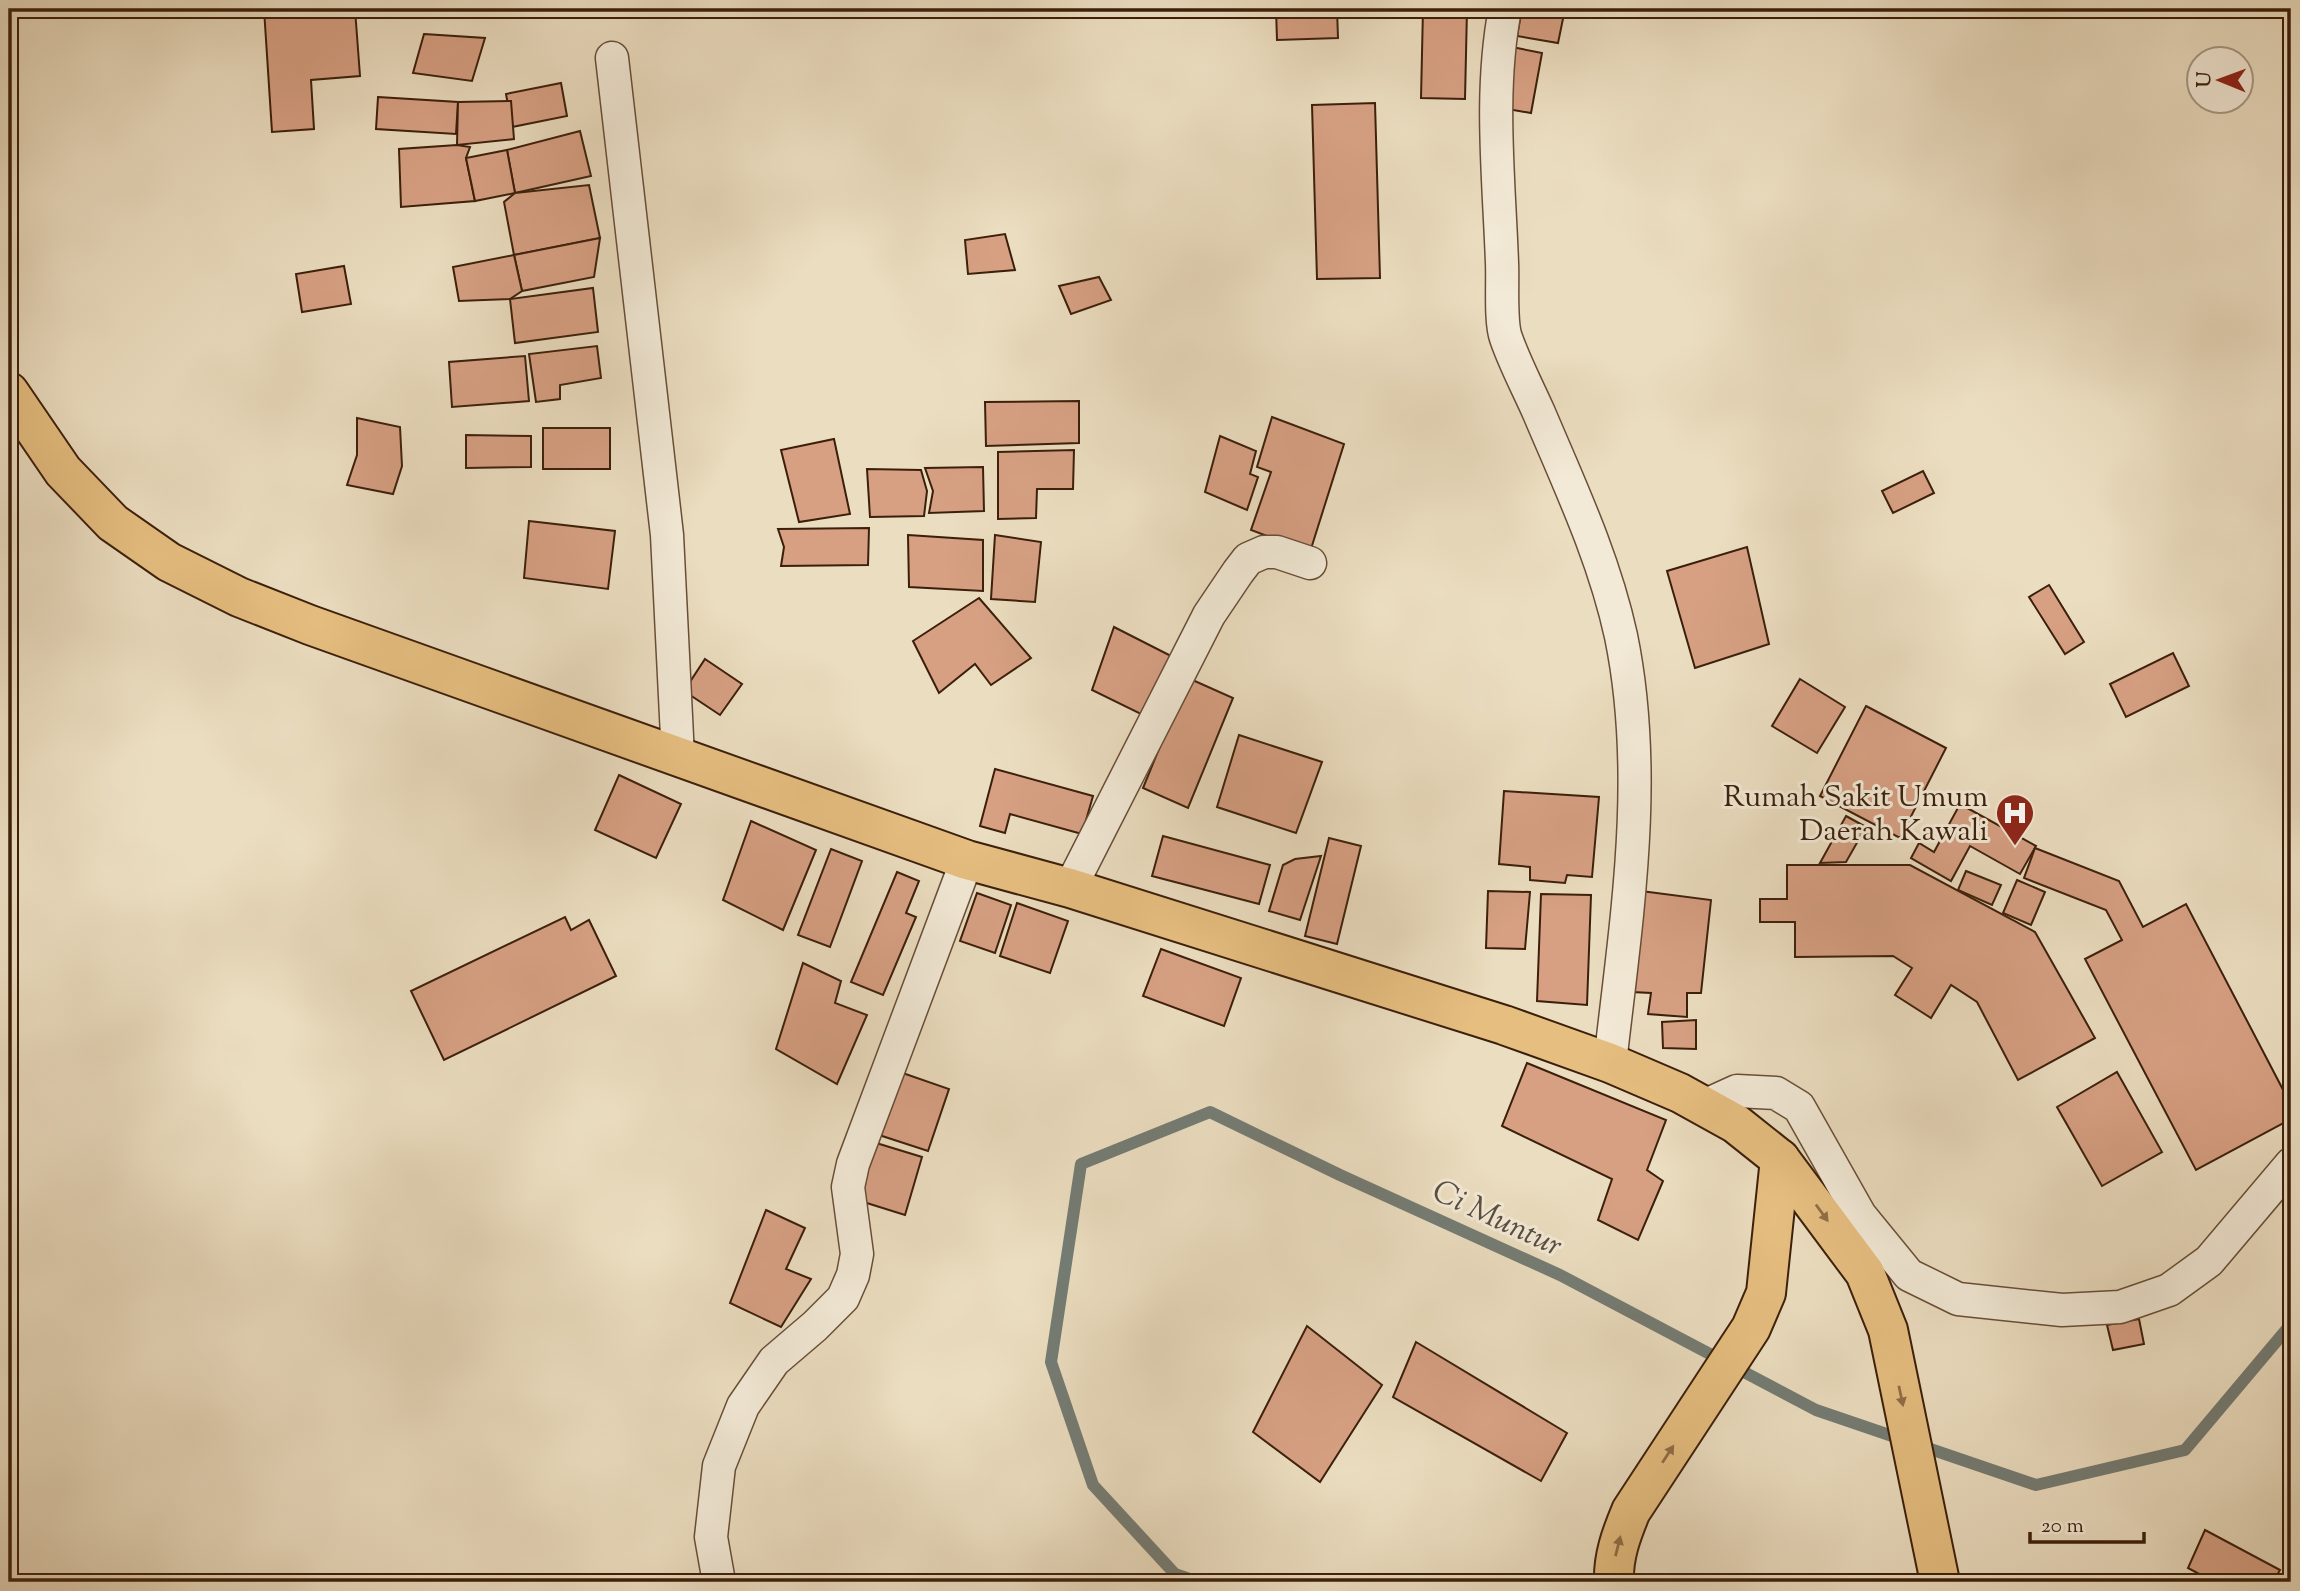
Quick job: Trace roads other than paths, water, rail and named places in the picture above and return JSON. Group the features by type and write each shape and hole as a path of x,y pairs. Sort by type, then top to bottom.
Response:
{"highway":[{"path":"9,392 71,479 113,523 169,562 239,597 310,625 967,860 1069,888 1504,1025 1610,1063 1737,1124 1780,1159 1865,1273 1888,1330 1940,1582"},
{"path":"1614,1582 1613,1567 1620,1538 1631,1511 1751,1328 1766,1293 1780,1159"}],"street":[{"path":"1504,9 1498,42 1496,107 1505,336 1589,531 1605,576 1621,636 1633,716 1636,760 1634,818 1610,1063"},
{"path":"612,58 667,535 678,757"},
{"path":"1069,888 1209,615 1238,572 1248,559 1264,552 1277,552 1310,563"},
{"path":"719,1582 711,1537 719,1466 743,1406 774,1361 843,1298 853,1275 857,1254 848,1187 853,1164 967,860"},
{"path":"1704,1106 1737,1091 1776,1093 1799,1107 1860,1215 1909,1275 1958,1299 2062,1310 2120,1307 2169,1290 2209,1261 2291,1164"}],"waterway":[{"name":"Ci Muntur","path":"1198,1582 1175,1574 1093,1485 1051,1362 1081,1164 1210,1112 1340,1175 1560,1275 1816,1410 2036,1485 2185,1450 2291,1324"}],"place":[{"name":"Rumah Sakit Umum Daerah Kawali","path":"2015,847"}]}
